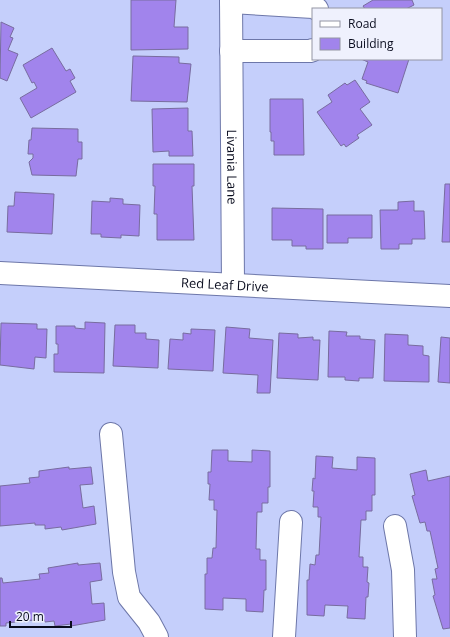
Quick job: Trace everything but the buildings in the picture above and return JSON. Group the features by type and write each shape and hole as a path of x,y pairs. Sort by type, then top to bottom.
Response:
{"street":[{"name":"Livania Lane","path":"233,284 231,1 315,8"},
{"path":"231,51 310,52 312,51"},
{"name":"Red Leaf Drive","path":"0,273 450,296"},
{"path":"111,434 124,572 129,597 149,622 155,636"},
{"path":"284,637 291,522"},
{"path":"395,526 403,570 404,637"}]}
